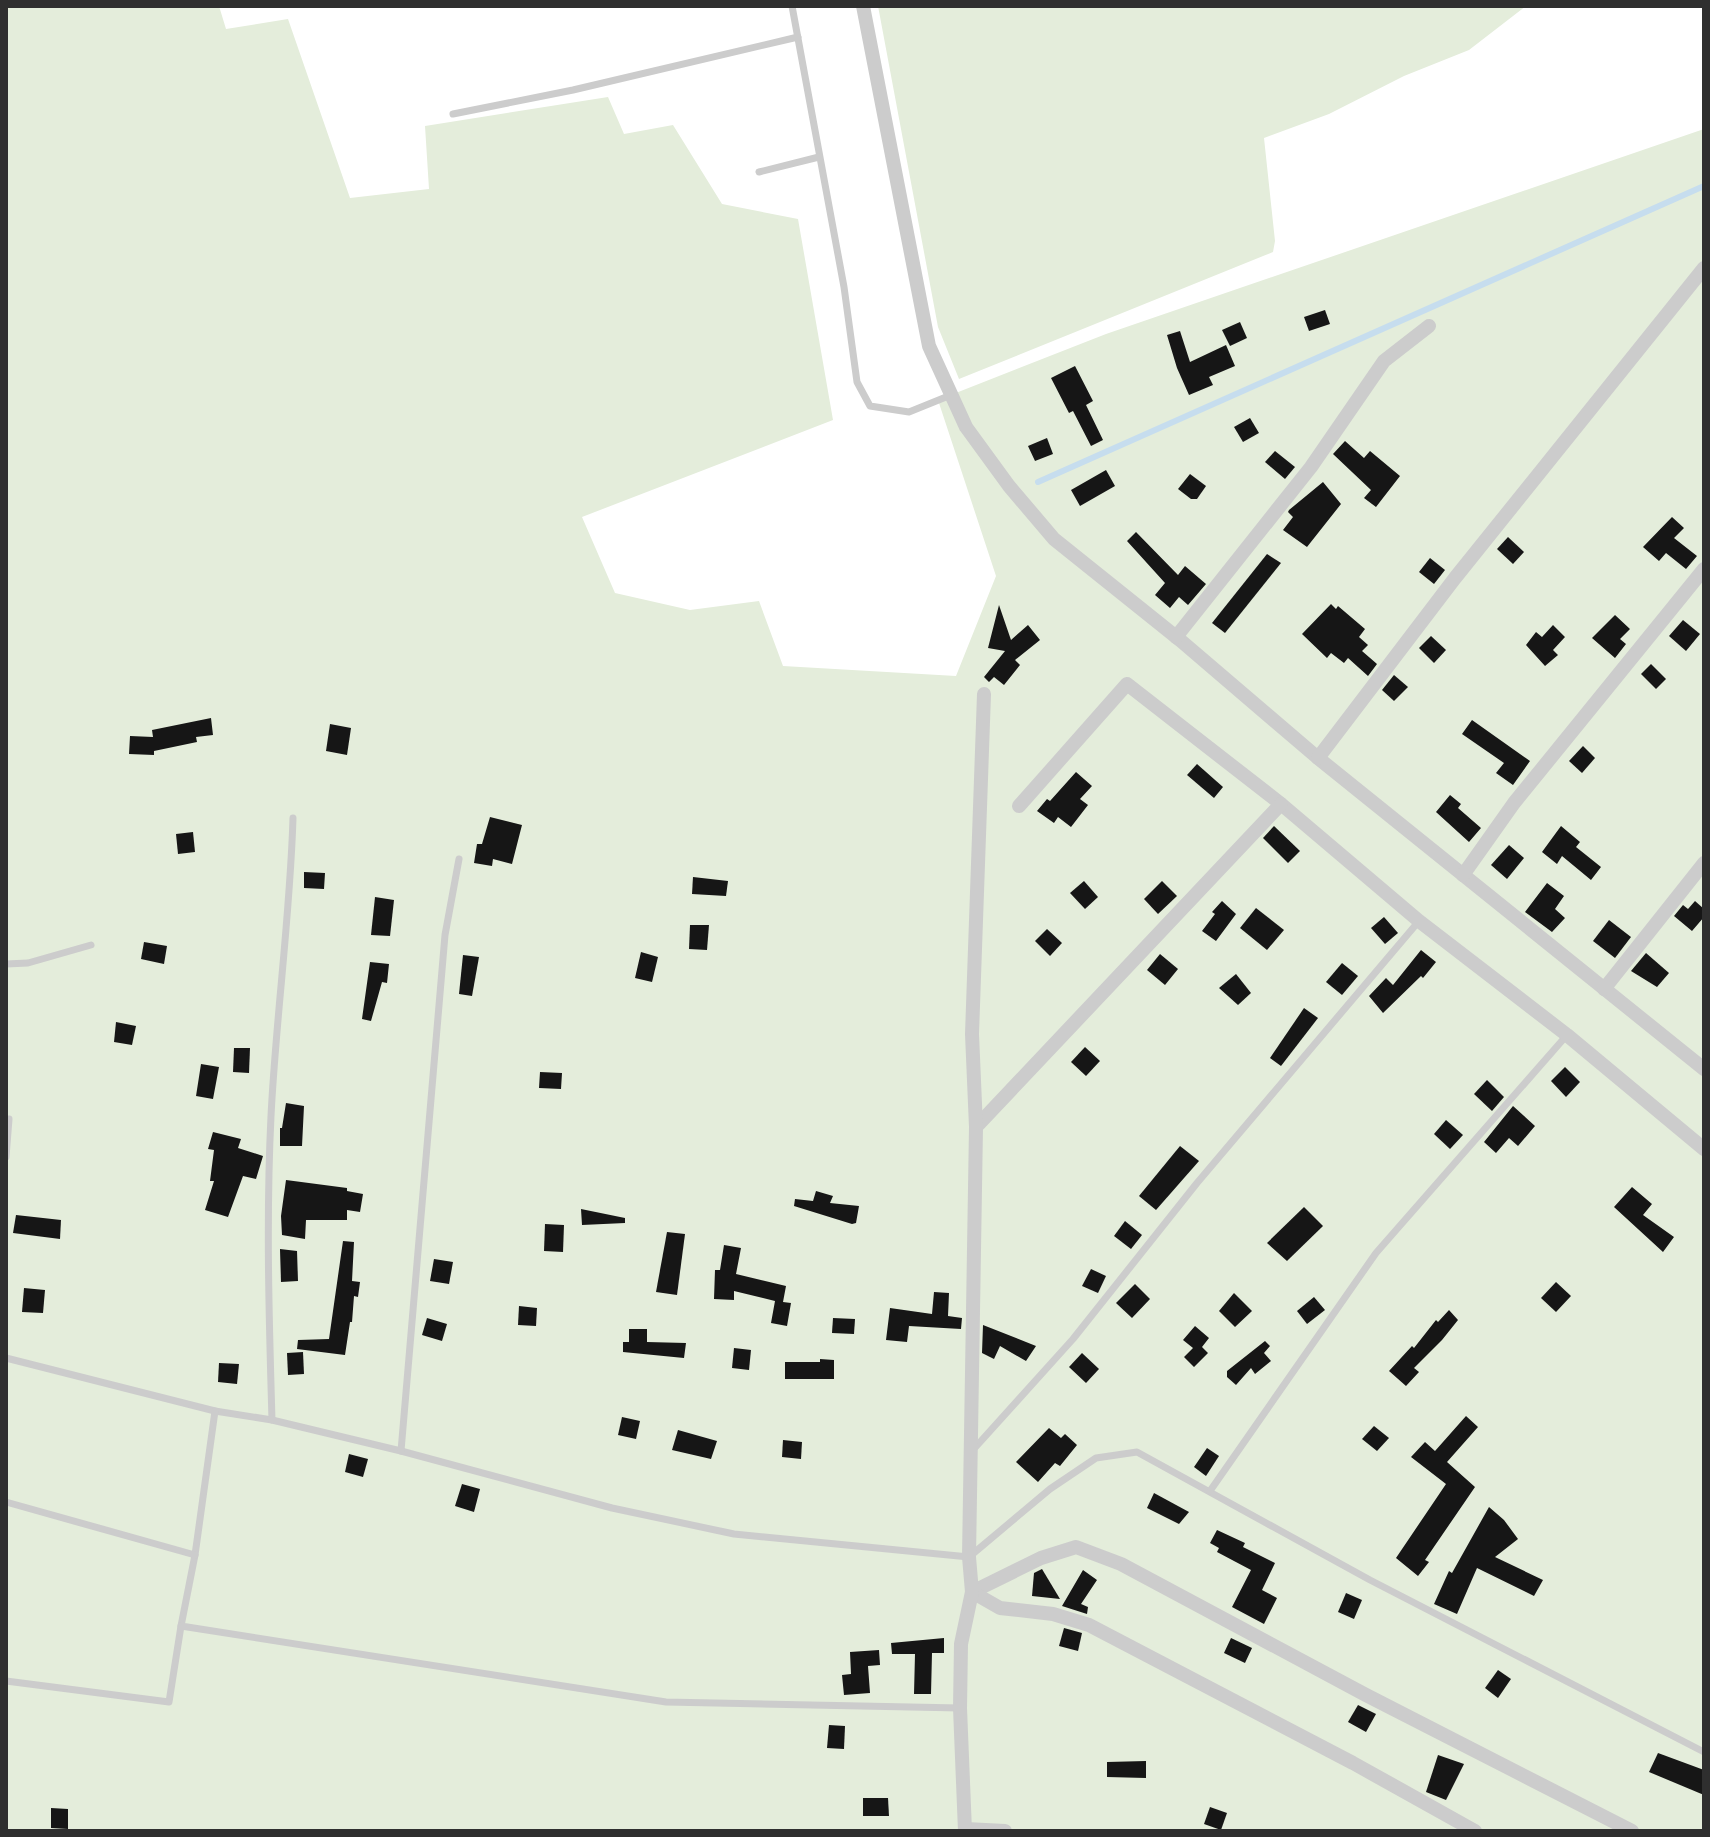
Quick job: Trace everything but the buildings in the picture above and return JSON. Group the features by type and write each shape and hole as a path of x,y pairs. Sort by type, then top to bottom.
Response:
{"street":[{"path":"863,6 929,346 966,427 1009,486 1054,539 1176,637 1318,758 1704,1069"},
{"path":"1318,758 1455,578 1704,268"},
{"path":"1176,637 1311,467 1384,361 1429,326"},
{"path":"1463,875 1514,803 1704,569"},
{"path":"1019,806 1127,684 1281,804 1419,921 1567,1035 1704,1149"},
{"path":"984,694 972,1034 976,1127 969,1557 972,1592 961,1644 960,1708 966,1830 1005,1831"},
{"path":"976,1127 1281,804"},
{"path":"1604,989 1704,863"},
{"path":"972,1592 1041,1558 1076,1547 1121,1564 1632,1831"},
{"path":"972,1592 1000,1608 1053,1614 1089,1625 1353,1763 1475,1831"}],"lane":[{"path":"792,6 844,287 857,382 870,406 909,412 951,395"},
{"path":"453,114 573,90 798,37"},
{"path":"759,172 819,157"},
{"path":"272,1420 268,1226 271,1114 290,902 293,818"},
{"path":"401,1451 445,935 459,859"},
{"path":"970,1452 1073,1339 1197,1183 1419,921"},
{"path":"6,964 28,963 91,945"},
{"path":"1210,1491 1376,1253 1567,1035"},
{"path":"6,1157 9,1119"},
{"path":"6,1358 215,1411 272,1420 401,1451 612,1508 734,1534 969,1557 1050,1489 1096,1458 1137,1452 1370,1580 1704,1752"},
{"path":"6,1681 169,1702 195,1555 215,1411"},
{"path":"6,1502 195,1555"},
{"path":"181,1626 666,1702 960,1708"}],"green space":[{"path":"6,6 219,6 226,29 288,19 350,198 429,189 425,126 608,97 624,134 673,125 722,204 798,219 833,420 582,517 615,593 690,610 759,601 783,666 956,676 996,576 938,400 1106,334 1704,129 1704,1831 6,1831"},
{"path":"878,6 1526,6 1469,50 1404,76 1329,114 1264,138 1275,241 1273,252 959,379 938,327"}],"waterway":[{"path":"1038,482 1704,186"}]}
